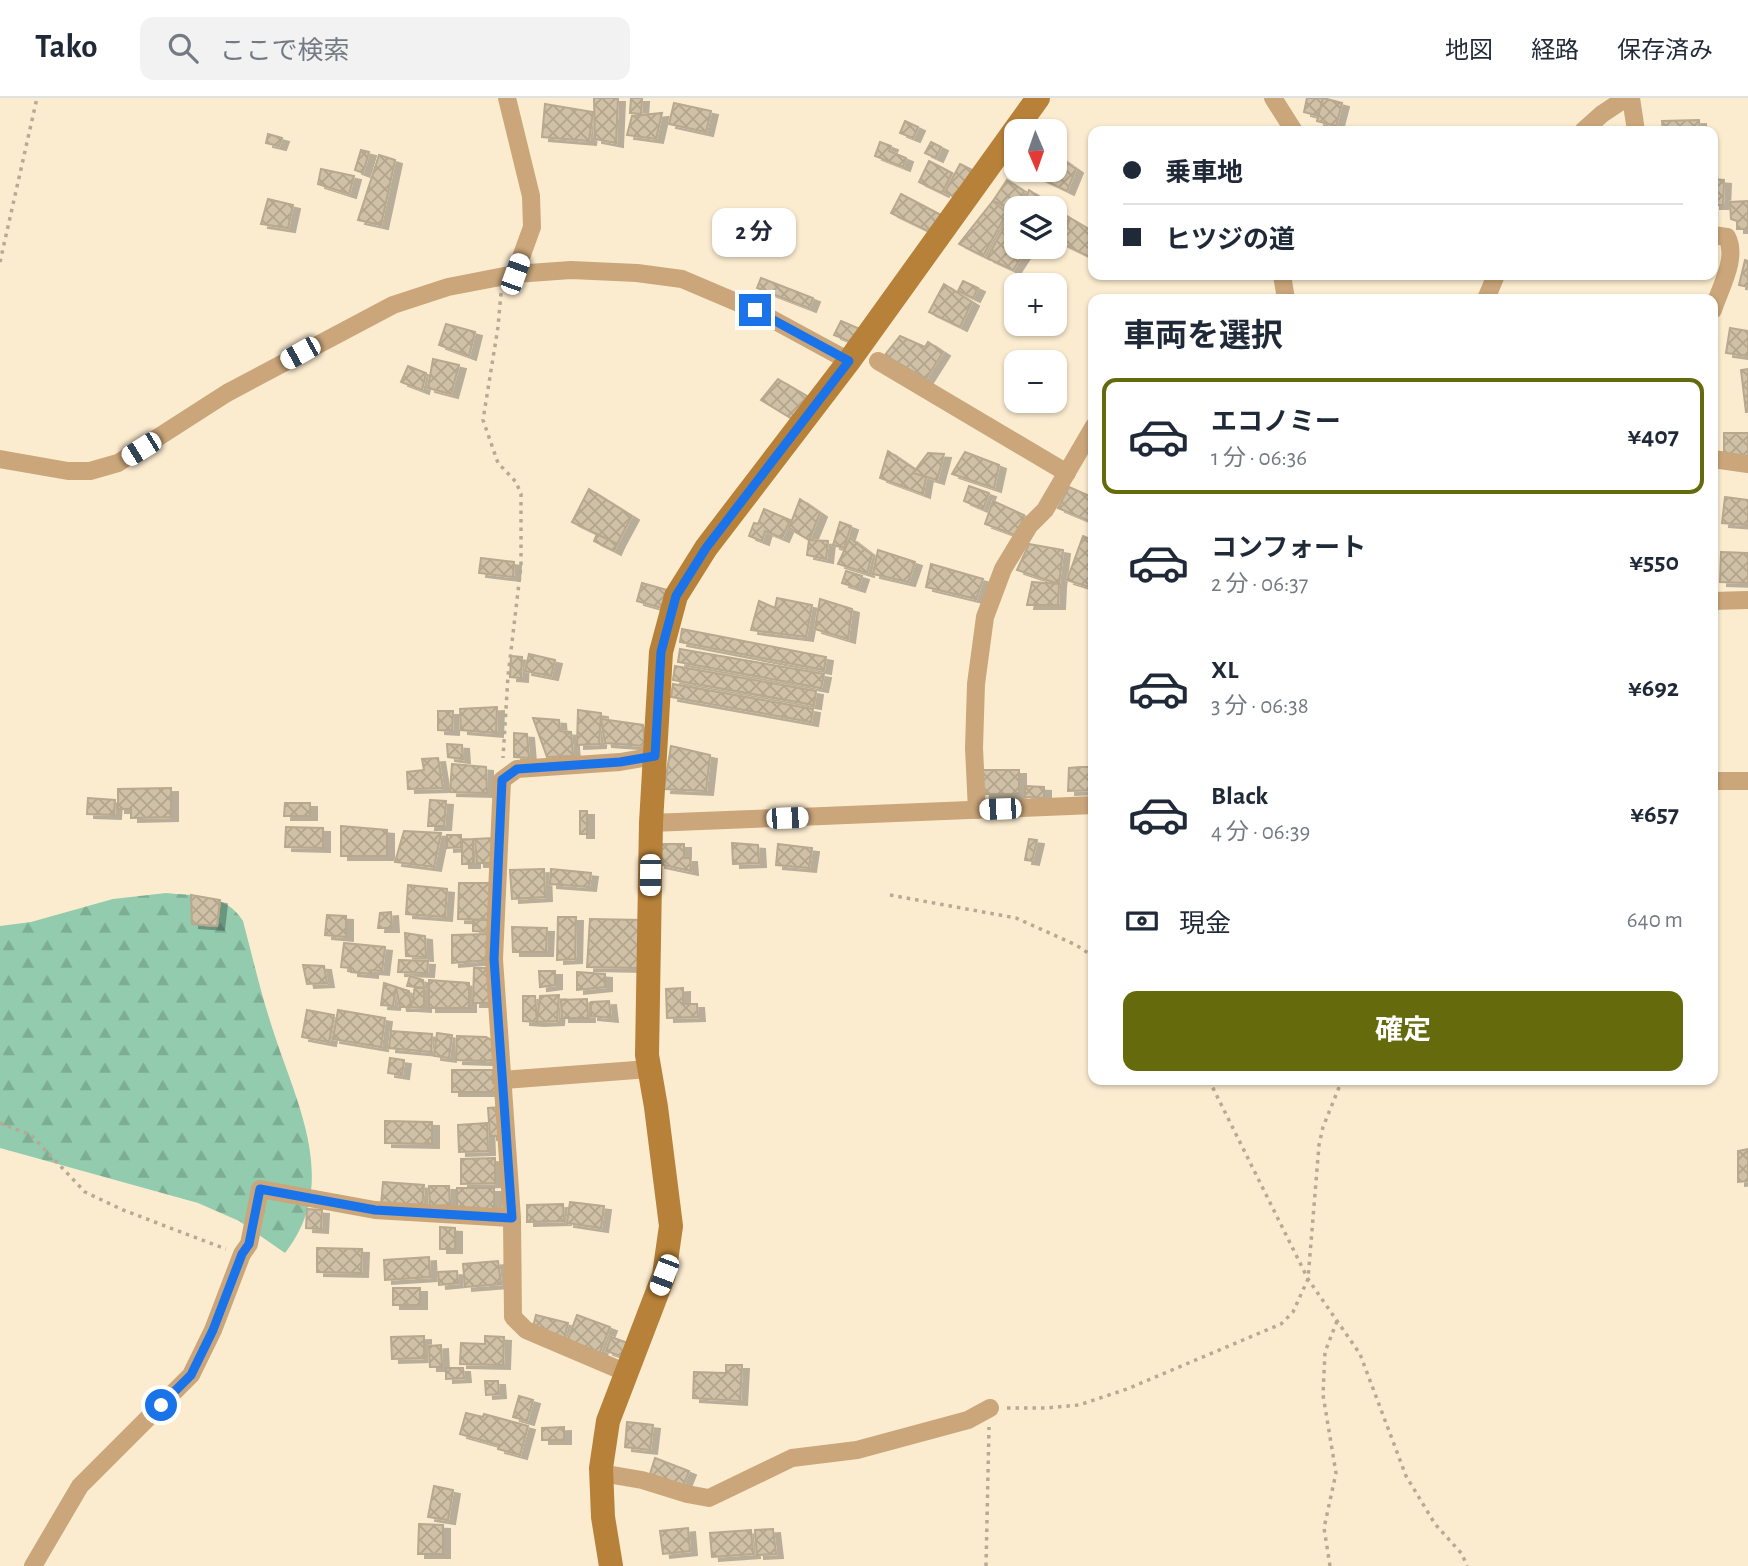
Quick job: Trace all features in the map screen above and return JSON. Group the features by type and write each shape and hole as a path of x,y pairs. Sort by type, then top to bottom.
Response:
{"street":[{"path":"507,98 531,196 532,227 508,275"},
{"path":"611,1566 603,1517 601,1473 608,1421 664,1275 671,1226 647,1055 651,823 661,652 676,596 706,548 849,361 1038,98"},
{"path":"1273,98 1290,126"},
{"path":"1589,126 1602,114 1629,98 1635,126"},
{"path":"1718,236 1727,237 1732,246 1718,295"},
{"path":"0,459 68,471 90,471 118,463 228,393 393,304 448,287 508,275 570,270 637,273 682,279 755,310 849,361"},
{"path":"878,361 1068,473"},
{"path":"977,810 974,748 976,684 985,617 1003,569 1030,526 1045,510 1088,437"},
{"path":"1718,460 1748,464"},
{"path":"1718,601 1748,600"},
{"path":"626,1373 526,1330 513,1317 512,1218 494,959 502,780 517,769 620,762 655,756"},
{"path":"1718,781 1748,781"},
{"path":"651,823 1088,806"},
{"path":"503,1080 649,1069"},
{"path":"33,1566 80,1486 191,1375 213,1330 242,1254 249,1244 260,1189 375,1210 512,1218"},
{"path":"601,1473 642,1480 709,1498 792,1458 857,1450 968,1420 990,1408"}],"path":[{"path":"0,262 37,98"},
{"path":"502,780 508,676 521,554 521,494 516,482 498,463 483,420 508,275"},
{"path":"890,895 1016,918 1088,953"},
{"path":"1211,1085 1308,1279 1360,1353 1406,1476 1434,1524 1462,1554 1467,1566"},
{"path":"986,1566 990,1408 1079,1405 1127,1389 1281,1324 1293,1312 1308,1279 1319,1145 1323,1127 1340,1085"},
{"path":"0,1123 31,1135 85,1192 123,1210 242,1254"},
{"path":"1329,1566 1324,1528 1336,1473 1323,1395 1325,1352 1337,1321"}],"green space":[{"path":"166,893 219,901 228,905 243,921 267,1011 301,1110 312,1169 310,1197 302,1226 285,1253 239,1221 198,1203 0,1148 0,926 31,922 113,899"}],"building":[{"path":"594,98 618,98 616,143 595,139"},
{"path":"631,98 642,98 641,114 630,113"},
{"path":"1307,98 1323,98 1319,116 1304,112"},
{"path":"1323,98 1342,103 1336,126 1317,121"},
{"path":"674,103 711,111 706,132 669,124"},
{"path":"545,104 593,112 589,141 542,137"},
{"path":"662,113 656,139 627,135 632,116"},
{"path":"1699,120 1700,126 1662,126 1662,121"},
{"path":"905,121 918,127 913,138 900,133"},
{"path":"268,134 282,138 279,146 266,143"},
{"path":"880,142 891,146 889,151 906,158 903,167 875,156"},
{"path":"931,142 941,147 936,158 925,153"},
{"path":"361,150 369,152 363,173 355,170"},
{"path":"379,155 395,160 381,225 358,220"},
{"path":"929,161 952,173 942,193 919,182"},
{"path":"1068,163 1076,169 1067,191 1048,182 1068,182"},
{"path":"960,164 976,172 962,201 945,192"},
{"path":"321,169 354,176 349,194 318,184"},
{"path":"1718,179 1724,180 1723,205 1718,205"},
{"path":"1006,182 1024,191 1021,196 1004,196 1004,206 993,201"},
{"path":"1029,190 1038,196 1027,196"},
{"path":"901,194 941,215 932,233 891,213"},
{"path":"268,199 293,205 288,228 261,224"},
{"path":"993,201 1004,210 1004,218 983,256 959,244"},
{"path":"1748,201 1748,229 1737,229 1737,221 1731,219 1730,202"},
{"path":"1070,218 1088,228 1088,256 1067,246"},
{"path":"1004,228 1004,259 1020,259 1013,270 987,258"},
{"path":"1745,260 1748,261 1748,287 1739,285"},
{"path":"761,278 813,298 809,308 757,288"},
{"path":"963,281 978,288 973,298 958,291"},
{"path":"944,284 972,302 960,327 929,312"},
{"path":"841,321 860,329 854,343 834,335"},
{"path":"446,324 475,332 469,356 439,345"},
{"path":"1730,328 1748,331 1748,356 1726,353"},
{"path":"900,336 925,347 928,342 943,352 926,379 885,355"},
{"path":"433,359 459,365 451,394 428,388"},
{"path":"408,366 426,373 422,390 401,382"},
{"path":"1748,369 1748,412 1746,412 1741,370"},
{"path":"778,379 807,396 794,420 761,400"},
{"path":"1724,433 1748,433 1748,460 1724,460"},
{"path":"888,451 926,477 923,494 880,478"},
{"path":"965,452 999,465 994,488 952,474"},
{"path":"928,453 944,454 937,480 913,473"},
{"path":"969,486 989,493 983,509 964,501"},
{"path":"1069,487 1088,495 1088,520 1058,508"},
{"path":"589,489 632,516 617,544 572,522"},
{"path":"1725,497 1748,500 1748,525 1722,523"},
{"path":"800,499 820,513 809,540 789,528"},
{"path":"993,501 1024,515 1018,536 985,524"},
{"path":"764,509 790,520 782,538 765,531 762,541 749,536"},
{"path":"840,522 851,526 844,548 833,545"},
{"path":"597,534 617,544 614,551 594,541"},
{"path":"1083,536 1088,538 1088,587 1067,580"},
{"path":"850,538 872,555 867,573 838,564"},
{"path":"809,540 828,541 826,559 807,555"},
{"path":"1029,544 1063,550 1059,584 1017,570"},
{"path":"878,550 915,562 908,582 873,574"},
{"path":"1721,552 1748,553 1748,583 1720,582"},
{"path":"481,558 514,562 513,577 479,573"},
{"path":"931,564 983,579 976,599 926,587"},
{"path":"846,571 862,576 858,588 842,583"},
{"path":"1032,582 1059,584 1058,605 1027,605"},
{"path":"642,583 667,590 662,608 637,601"},
{"path":"777,598 812,605 806,637 751,630 759,601 775,608"},
{"path":"820,599 852,609 848,639 815,629"},
{"path":"682,629 826,657 824,670 680,642"},
{"path":"680,649 824,674 821,688 678,662"},
{"path":"529,654 555,660 551,676 525,671"},
{"path":"511,656 522,657 521,678 510,677"},
{"path":"675,666 816,691 814,705 673,680"},
{"path":"673,684 813,709 811,722 671,697"},
{"path":"497,707 496,733 461,730 460,709"},
{"path":"578,710 601,713 599,744 577,745"},
{"path":"438,711 453,711 452,731 438,730"},
{"path":"533,718 559,720 560,731 571,732 573,756 547,757"},
{"path":"601,719 643,725 645,746 605,743"},
{"path":"514,733 527,734 529,758 514,757"},
{"path":"447,744 462,745 463,759 448,757"},
{"path":"671,746 710,755 706,791 664,789"},
{"path":"438,758 443,788 408,789 407,772 424,770 422,759"},
{"path":"452,764 486,767 487,793 450,792"},
{"path":"1088,767 1088,790 1068,791 1069,768"},
{"path":"981,770 1019,770 1019,794 983,794"},
{"path":"1025,786 1044,787 1044,798 1025,797"},
{"path":"171,788 171,817 131,818 131,809 118,809 118,789"},
{"path":"88,798 115,800 114,815 87,814"},
{"path":"430,800 446,801 444,826 428,826"},
{"path":"285,803 310,803 310,816 284,816"},
{"path":"580,811 587,811 587,834 580,834"},
{"path":"341,826 387,830 387,856 341,856"},
{"path":"286,827 323,828 323,848 285,847"},
{"path":"404,831 441,833 434,867 395,862"},
{"path":"447,835 461,835 461,847 447,848"},
{"path":"493,838 494,863 477,863 475,839"},
{"path":"473,839 473,864 462,864 462,840"},
{"path":"1029,839 1037,840 1032,861 1025,860"},
{"path":"732,843 758,845 759,863 733,864"},
{"path":"658,844 684,844 684,858 690,858 691,871 658,864"},
{"path":"778,844 812,848 809,868 776,865"},
{"path":"544,869 545,897 512,899 510,870"},
{"path":"551,869 591,873 589,887 550,884"},
{"path":"459,883 494,883 494,920 458,919"},
{"path":"408,885 447,889 445,917 406,914"},
{"path":"191,895 220,900 217,926 192,924"},
{"path":"391,912 392,928 378,928 380,913"},
{"path":"327,915 346,916 346,937 325,935"},
{"path":"558,917 576,917 575,959 557,960"},
{"path":"590,919 642,920 638,968 587,967"},
{"path":"473,920 493,920 493,932 473,931"},
{"path":"512,927 547,928 546,952 513,952"},
{"path":"405,933 425,936 426,957 406,956"},
{"path":"488,934 490,960 452,963 452,935"},
{"path":"344,943 385,947 382,971 371,970 371,974 351,972 351,968 341,967"},
{"path":"399,960 428,961 427,973 398,972"},
{"path":"303,965 324,966 327,983 307,984"},
{"path":"474,968 491,968 494,1003 473,1003"},
{"path":"539,971 555,971 555,985 540,987"},
{"path":"577,972 605,974 605,987 577,990"},
{"path":"410,976 423,980 424,988 407,986"},
{"path":"429,980 469,983 469,1008 429,1008"},
{"path":"384,983 396,987 393,1006 381,1005"},
{"path":"396,987 409,991 411,1007 400,1007"},
{"path":"415,988 424,988 424,1008 411,1007"},
{"path":"683,988 683,1004 697,1004 698,1017 667,1018 666,989"},
{"path":"559,995 557,1021 537,1022 540,996"},
{"path":"523,996 535,996 537,1022 523,1021"},
{"path":"587,999 588,1018 562,1018 561,1000"},
{"path":"609,1001 611,1018 591,1016 591,1002"},
{"path":"307,1010 334,1015 329,1042 302,1037"},
{"path":"338,1010 385,1018 381,1047 333,1039"},
{"path":"391,1031 432,1034 431,1052 389,1048"},
{"path":"437,1033 452,1035 449,1058 434,1056"},
{"path":"457,1036 486,1037 497,1043 497,1059 456,1060"},
{"path":"390,1058 404,1060 402,1075 388,1073"},
{"path":"452,1070 493,1070 493,1083 501,1085 501,1092 452,1092"},
{"path":"502,1107 504,1136 490,1136 488,1108"},
{"path":"385,1121 432,1122 432,1144 385,1143"},
{"path":"487,1123 488,1151 459,1152 458,1125"},
{"path":"1748,1149 1748,1181 1738,1182 1738,1151"},
{"path":"495,1158 495,1183 461,1184 461,1159"},
{"path":"383,1182 424,1185 422,1208 381,1205"},
{"path":"429,1186 449,1186 450,1205 430,1206"},
{"path":"457,1188 494,1188 494,1209 457,1209"},
{"path":"570,1202 604,1206 601,1228 567,1223"},
{"path":"563,1204 564,1221 527,1222 527,1205"},
{"path":"307,1209 322,1210 321,1229 306,1228"},
{"path":"440,1227 455,1228 455,1249 440,1249"},
{"path":"317,1248 362,1249 361,1273 317,1272"},
{"path":"429,1257 430,1277 385,1280 384,1260"},
{"path":"498,1261 501,1284 465,1287 463,1264"},
{"path":"457,1271 458,1283 439,1285 438,1272"},
{"path":"393,1288 420,1288 420,1305 393,1305"},
{"path":"536,1315 568,1323 564,1339 532,1331"},
{"path":"577,1315 610,1327 599,1354 567,1342"},
{"path":"424,1336 424,1358 392,1359 391,1337"},
{"path":"485,1336 504,1337 503,1365 460,1364 461,1343 485,1344"},
{"path":"611,1337 628,1343 623,1357 606,1351"},
{"path":"441,1345 442,1367 430,1367 429,1346"},
{"path":"726,1365 742,1365 740,1401 693,1398 694,1372 726,1373"},
{"path":"446,1368 463,1368 464,1378 446,1379"},
{"path":"485,1381 498,1381 499,1394 486,1395"},
{"path":"519,1396 533,1400 527,1421 513,1417"},
{"path":"466,1413 483,1417 484,1414 528,1426 520,1455 498,1449 499,1445 460,1434"},
{"path":"627,1422 653,1425 650,1450 625,1447"},
{"path":"564,1427 564,1440 542,1440 542,1428"},
{"path":"655,1458 689,1471 683,1486 650,1474"},
{"path":"434,1486 453,1490 448,1520 428,1517"},
{"path":"419,1524 443,1525 443,1554 418,1554"},
{"path":"688,1528 690,1551 663,1554 660,1531"},
{"path":"773,1529 776,1554 757,1555 755,1530"},
{"path":"751,1530 753,1554 712,1557 710,1533"}],"route":[{"path":"161,1405 191,1375 213,1330 242,1254 249,1244 260,1189 375,1210 512,1218 494,959 502,780 517,769 620,762 655,756 661,652 676,596 706,548 849,361 755,310"}]}
